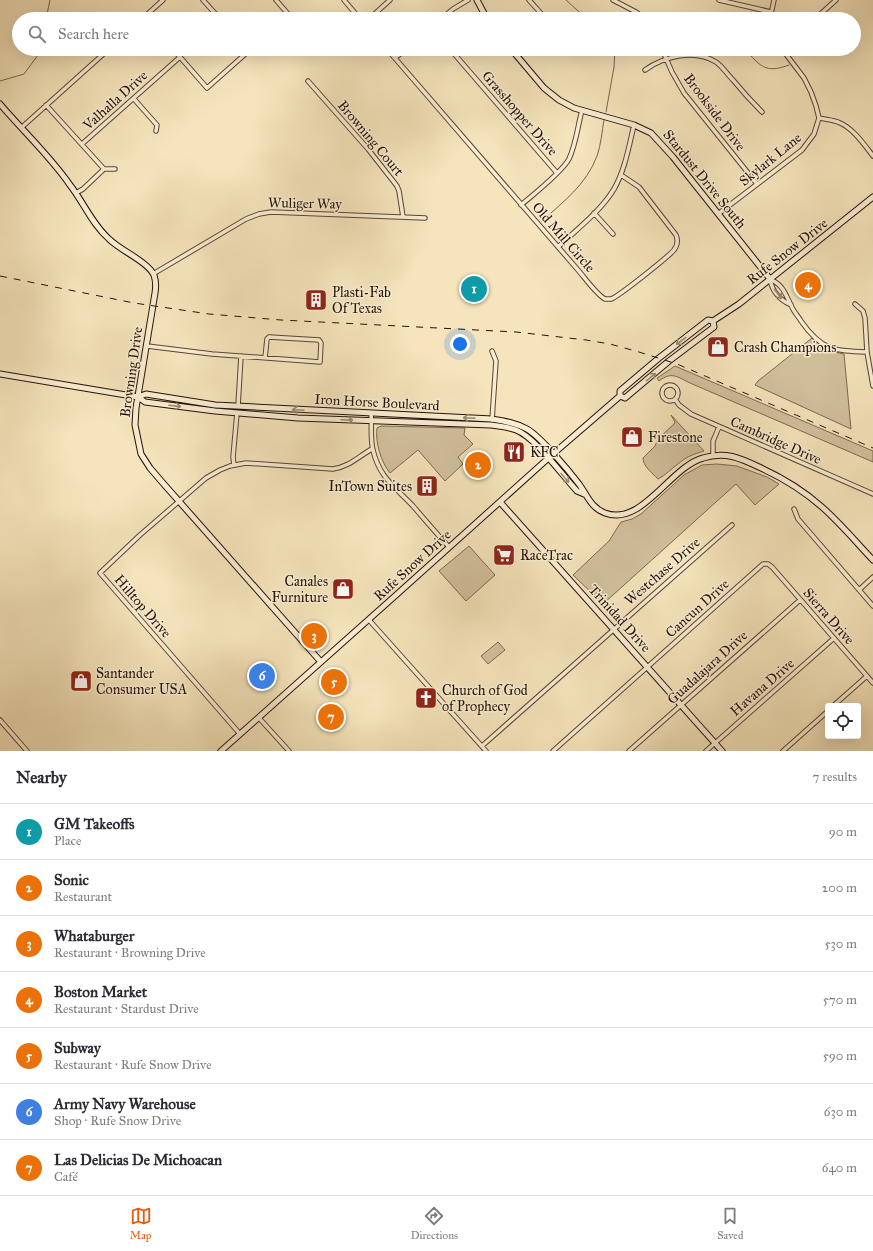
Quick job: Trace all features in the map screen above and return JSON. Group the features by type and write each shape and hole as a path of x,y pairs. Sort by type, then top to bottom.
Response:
{"street":[{"path":"150,12 163,0"},
{"path":"203,0 214,12"},
{"path":"276,0 286,12"},
{"path":"344,0 354,12"},
{"path":"377,12 390,0"},
{"path":"449,12 468,0"},
{"path":"477,0 483,12"},
{"path":"529,0 540,12"},
{"path":"613,0 636,12"},
{"path":"718,0 771,12 774,0"},
{"path":"823,12 836,0"},
{"path":"21,128 101,56"},
{"path":"180,57 207,88 242,56"},
{"name":"Grasshopper Drive","path":"456,56 557,172"},
{"name":"Stardust Drive South","path":"517,56 552,96 566,104 582,110 634,125 651,133 657,138 770,279"},
{"path":"645,70 666,58 678,56 698,56 710,59 717,63 762,112"},
{"path":"787,56 809,86 819,118 838,122 849,128 873,156"},
{"name":"Valhalla Drive","path":"82,144 180,57"},
{"name":"Old Mill Circle","path":"395,58 597,292 606,299 610,299 629,287 675,249 677,243 676,235 639,187 621,175"},
{"name":"Brookside Drive","path":"666,58 684,93 757,184"},
{"name":"Browning Court","path":"308,80 368,149 397,186 399,190 402,217"},
{"path":"134,99 157,125 156,131"},
{"path":"0,104 53,162 76,193 96,225 109,240 147,267 153,274"},
{"path":"46,105 104,169"},
{"path":"521,205 557,172 570,157 582,110"},
{"name":"Skylark Lane","path":"718,214 802,150 814,134 819,118"},
{"path":"558,247 594,213 611,194 621,175 634,125"},
{"path":"76,193 83,189 104,169 115,169"},
{"name":"Rufe Snow Drive","path":"220,751 369,620 548,458 620,396 620,391 708,320 713,321 739,304 873,197"},
{"name":"Wuliger Way","path":"153,274 246,220 265,213 425,218"},
{"path":"594,213 613,234"},
{"name":"Browning Drive","path":"153,274 155,279 155,293 138,397 135,425 141,454 150,468 321,662"},
{"path":"770,279 772,286 783,301 790,305"},
{"path":"770,279 778,284 788,297 790,305 805,326 821,343 845,352 867,352"},
{"path":"855,304 863,311 865,318 867,352 873,386"},
{"name":"Rufe Snow Drive","path":"620,396 625,398 714,327 713,321"},
{"path":"147,346 240,356 266,358 320,362 321,343 319,340 269,337 267,339 266,358"},
{"path":"492,351 496,361 492,422"},
{"path":"234,465 233,457 238,406 240,356"},
{"name":"Iron Horse Boulevard","path":"0,374 138,397 145,402 298,418 372,421 492,422 508,427 525,435 548,458 577,491 584,494"},
{"name":"Cambridge Drive","path":"670,385 676,388 678,394 675,399 668,401 664,398 662,392 664,388 670,385"},
{"name":"Iron Horse Boulevard","path":"138,397 146,394 215,405 372,413 492,422 519,426 533,433 553,454 580,485 584,494 593,505 603,512 614,516 636,510 679,472 702,458 726,455 740,458 780,477 821,506 873,560"},
{"name":"Cambridge Drive","path":"675,399 678,405 691,414 873,494"},
{"path":"372,413 372,449 378,465 386,479 412,505 449,547"},
{"path":"713,456 713,441 719,427"},
{"path":"180,501 211,475 234,465 246,463 333,469 348,465 372,449"},
{"name":"Hilltop Drive","path":"180,501 139,536 100,573 240,734"},
{"name":"Trinidad Drive","path":"500,502 722,751"},
{"path":"794,509 798,519 873,606"},
{"name":"Westchase Drive","path":"482,746 732,525"},
{"name":"Cancun Drive","path":"553,751 763,564 768,564"},
{"name":"Sierra Drive","path":"768,564 873,683"},
{"path":"859,590 873,577"},
{"name":"Guadalajara Drive","path":"630,751 800,600"},
{"path":"369,620 486,751"},
{"name":"Havana Drive","path":"706,751 833,639"},
{"path":"837,703 867,676"},
{"path":"783,751 825,714"},
{"path":"259,718 289,751"},
{"path":"0,720 27,751"}],"shaded area":[{"path":"812,338 827,349 844,354 851,429 755,385"},
{"path":"675,366 873,451 873,462 678,377 668,376 659,381 657,378"},
{"path":"671,415 704,451 684,459 658,479 646,467 643,458 655,446 658,439 674,424 675,422"},
{"path":"381,426 465,428 464,435 473,444 458,457 463,464 445,481 418,450 390,473 381,458 378,445 377,428"},
{"path":"717,464 737,466 767,477 779,484 755,505 736,484 603,604 573,575 609,541 621,522 632,519 641,514 684,475 702,465"},
{"path":"469,546 495,575 466,601 439,571"},
{"path":"498,642 505,650 488,664 481,656"}],"waterway":[{"path":"47,12 50,0"},
{"path":"566,0 579,12"},
{"path":"0,81 24,74 37,56"},
{"path":"606,112 615,56"},
{"path":"751,56 759,64 768,68 774,69 789,65"},
{"path":"542,221 574,192 587,176 597,156 604,120"}],"railway":[{"path":"0,276 134,303 209,314 281,320 516,332 610,344 677,364 873,448"}],"place":[{"name":"Boston Market","path":"808,285"},
{"name":"GM Takeoffs","path":"474,289"},
{"name":"Plasti-Fab Of Texas","path":"316,300"},
{"name":"Crash Champions","path":"718,347"},
{"name":"Firestone","path":"632,437"},
{"name":"KFC","path":"514,452"},
{"name":"Sonic","path":"478,465"},
{"name":"InTown Suites","path":"427,486"},
{"name":"RaceTrac","path":"504,555"},
{"name":"Canales Furniture","path":"343,589"},
{"name":"Whataburger","path":"314,636"},
{"name":"Army Navy Warehouse","path":"262,676"},
{"name":"Santander Consumer USA","path":"81,681"},
{"name":"Subway","path":"334,682"},
{"name":"Church of God of Prophecy","path":"426,698"},
{"name":"Las Delicias De Michoacan","path":"331,717"}]}
